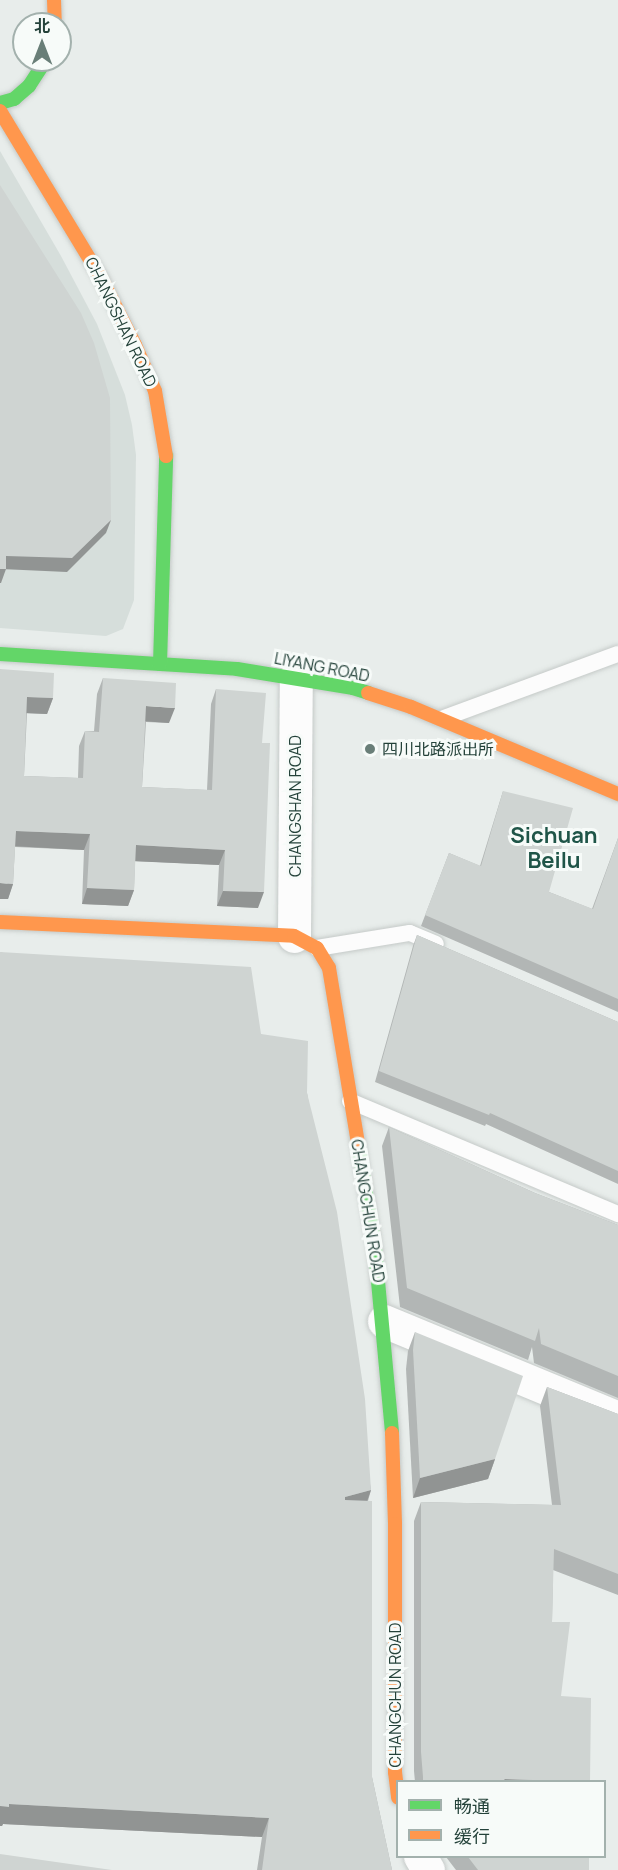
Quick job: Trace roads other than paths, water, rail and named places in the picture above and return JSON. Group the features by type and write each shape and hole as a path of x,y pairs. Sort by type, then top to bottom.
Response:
{"street":[{"path":"0,103 14,99 29,86 38,72"},
{"name":"CHANGSHAN ROAD","path":"0,111 100,276 139,353 155,391 164,435 166,460 160,664"},
{"name":"LIYANG ROAD","path":"0,654 237,669 353,688 441,720 618,794"},
{"name":"CHANGSHAN ROAD","path":"296,677 305,942"},
{"path":"0,922 305,942"},
{"name":"CHANGCHUN ROAD","path":"305,942 329,968 375,1249 384,1321 393,1459 396,1781"},
{"path":"384,1321 618,1418"}],"lane":[{"path":"441,720 618,654"},
{"path":"305,942 410,933 454,952"},
{"path":"350,1101 618,1214"}],"place":[{"name":"四川北路派出所","path":"370,749"}],"district":[{"name":"Sichuan Beilu","path":"554,848"}]}
